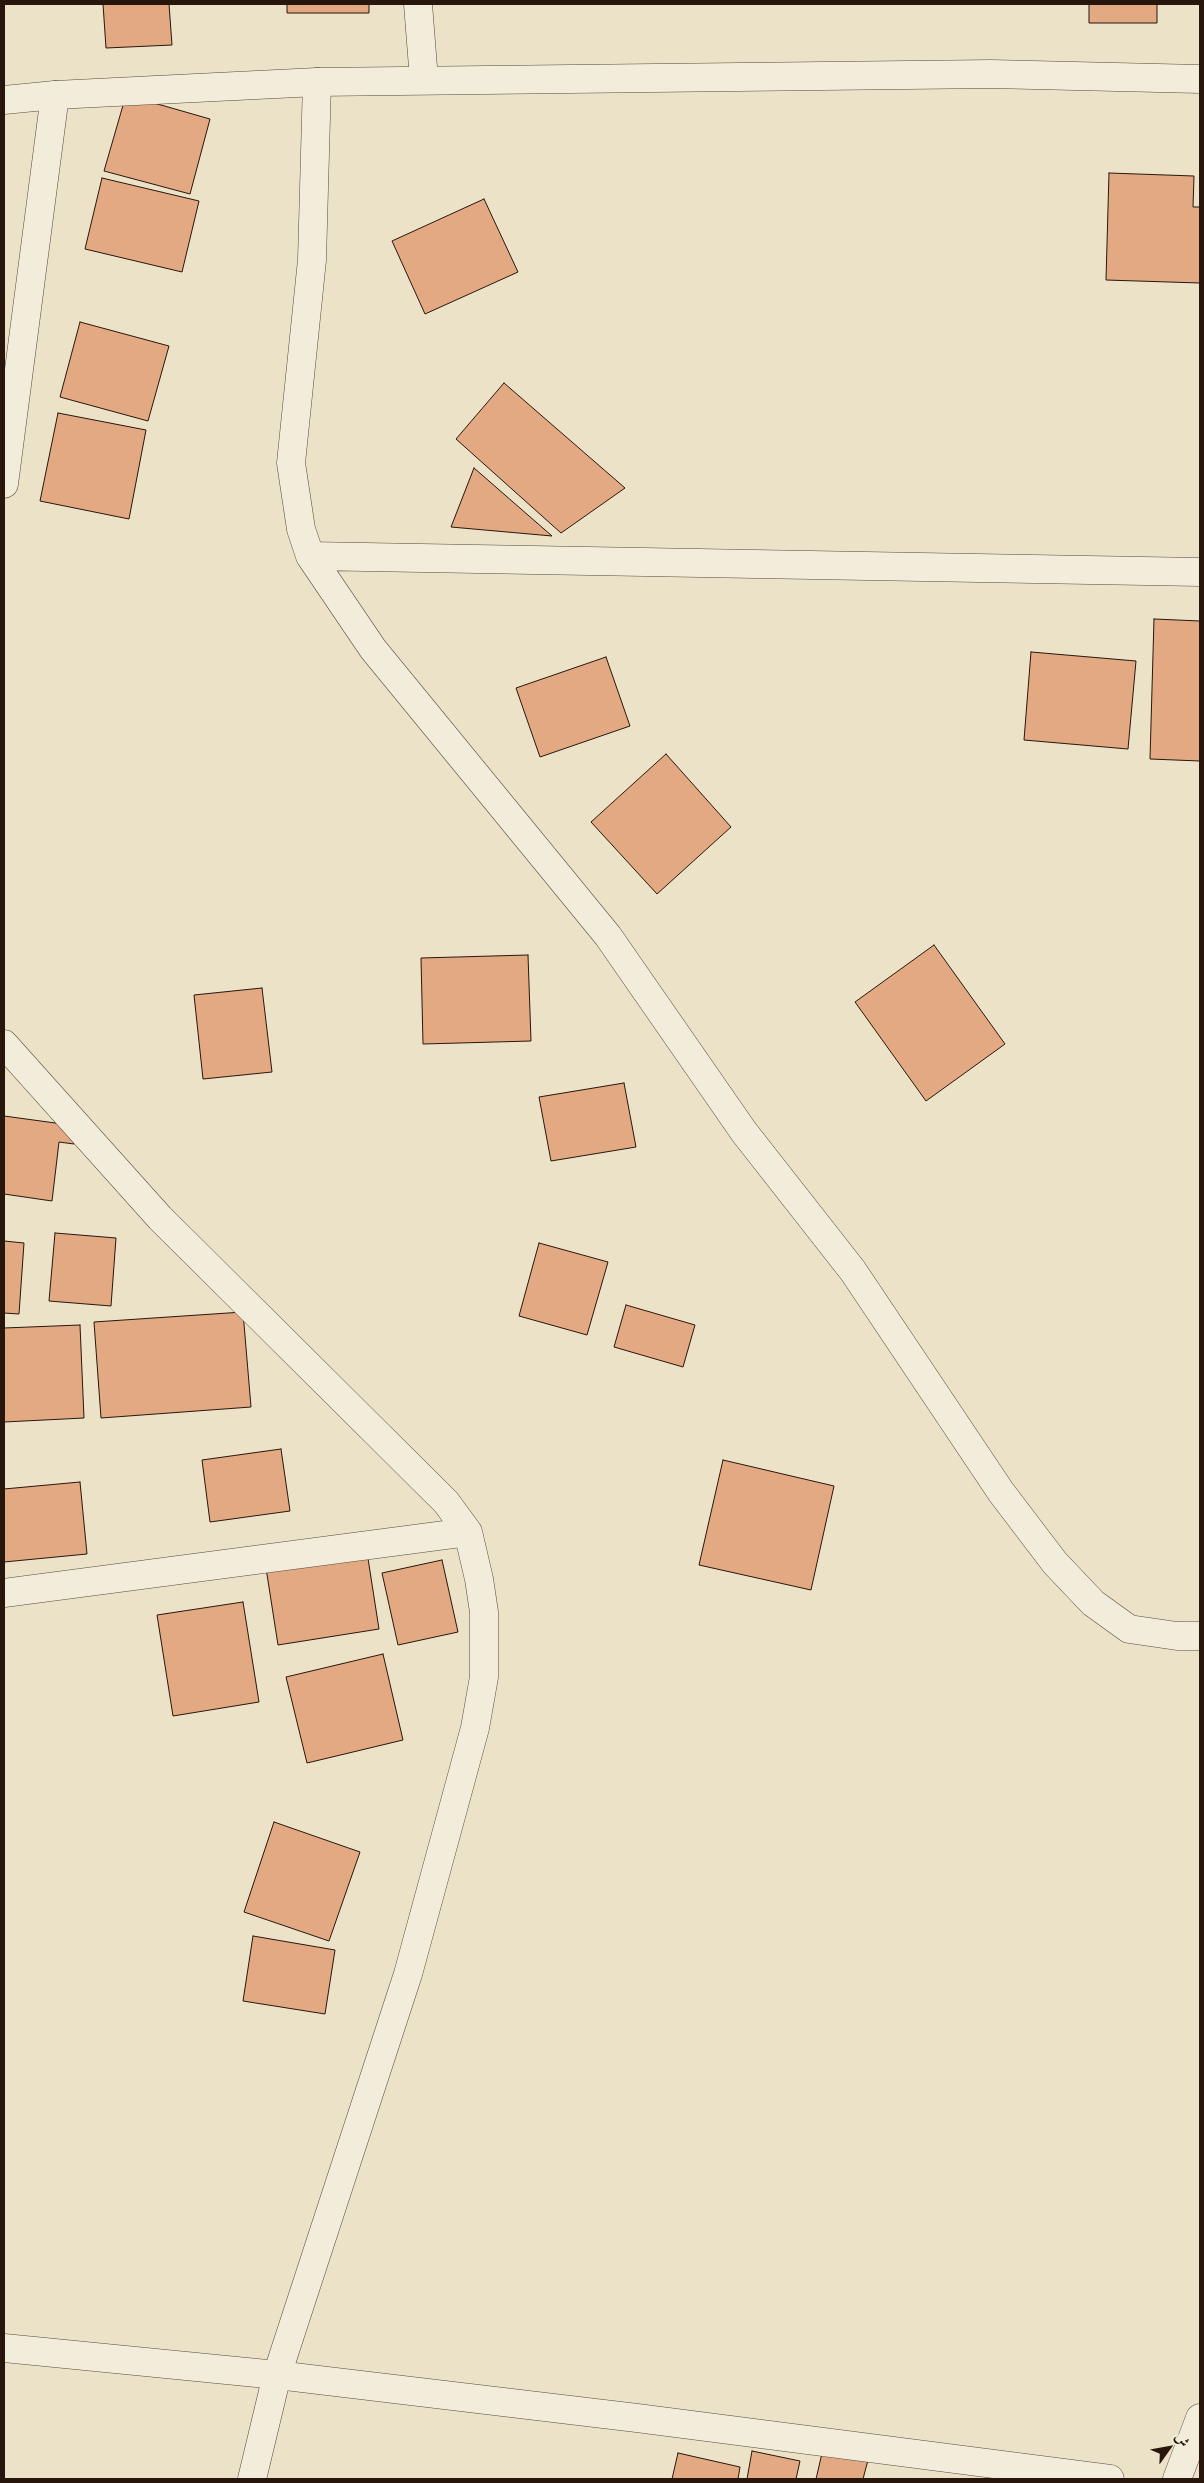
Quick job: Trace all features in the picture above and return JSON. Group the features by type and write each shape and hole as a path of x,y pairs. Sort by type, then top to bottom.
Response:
{"street":[{"path":"418,4 424,80"},
{"path":"4,100 55,95 317,82 424,80 991,74 1200,79"},
{"path":"317,82 312,260 291,463 300,522 310,556 372,649 608,936 744,1132 853,1271 1001,1492 1055,1563 1093,1603 1129,1629 1177,1636 1200,1636"},
{"path":"4,484 55,95"},
{"path":"310,556 1200,572"},
{"path":"4,1044 160,1218 446,1502 468,1532 479,1579 485,1647 484,1678 475,1728 408,1974 277,2375 252,2479"},
{"path":"4,1593 468,1532"},
{"path":"4,2348 277,2375 637,2418 1110,2479"},
{"path":"1177,2479 1200,2418"}],"building":[{"path":"103,4 169,4 172,45 106,48"},
{"path":"287,4 369,4 369,13 287,13"},
{"path":"1089,4 1157,4 1157,23 1089,23"},
{"path":"126,95 210,119 190,194 104,171"},
{"path":"1109,173 1194,176 1193,207 1200,207 1200,283 1106,280"},
{"path":"102,178 199,201 182,272 85,249"},
{"path":"484,199 518,272 425,314 392,241"},
{"path":"80,322 169,346 148,421 60,397"},
{"path":"504,383 625,488 561,533 456,439"},
{"path":"58,413 146,430 129,519 40,501"},
{"path":"474,468 552,536 451,527"},
{"path":"1154,619 1200,621 1200,761 1150,759"},
{"path":"1031,652 1136,661 1128,749 1024,740"},
{"path":"606,657 630,726 540,757 516,688"},
{"path":"666,754 731,827 657,894 591,822"},
{"path":"934,945 1005,1044 926,1101 855,1002"},
{"path":"528,955 531,1041 423,1044 421,958"},
{"path":"262,988 272,1072 203,1079 194,995"},
{"path":"624,1083 636,1147 551,1161 539,1097"},
{"path":"4,1116 70,1125 74,1144 59,1142 52,1201 4,1194"},
{"path":"55,1233 116,1238 111,1306 49,1301"},
{"path":"4,1241 24,1243 19,1314 4,1313"},
{"path":"539,1243 608,1262 587,1335 519,1316"},
{"path":"626,1305 695,1325 683,1367 614,1347"},
{"path":"243,1312 251,1407 101,1418 94,1322"},
{"path":"80,1325 84,1418 4,1422 4,1328"},
{"path":"281,1449 290,1511 210,1522 202,1460"},
{"path":"723,1460 834,1486 811,1590 699,1565"},
{"path":"80,1482 87,1554 4,1562 4,1489"},
{"path":"367,1552 379,1629 278,1645 266,1568"},
{"path":"442,1560 458,1632 398,1645 382,1573"},
{"path":"243,1602 259,1702 173,1716 157,1615"},
{"path":"383,1654 403,1740 307,1763 286,1677"},
{"path":"274,1822 360,1852 329,1941 244,1912"},
{"path":"253,1936 335,1950 325,2014 243,2001"},
{"path":"823,2449 868,2460 863,2479 816,2479"},
{"path":"752,2451 800,2461 796,2479 747,2479"},
{"path":"678,2453 740,2467 738,2479 672,2479"}]}
